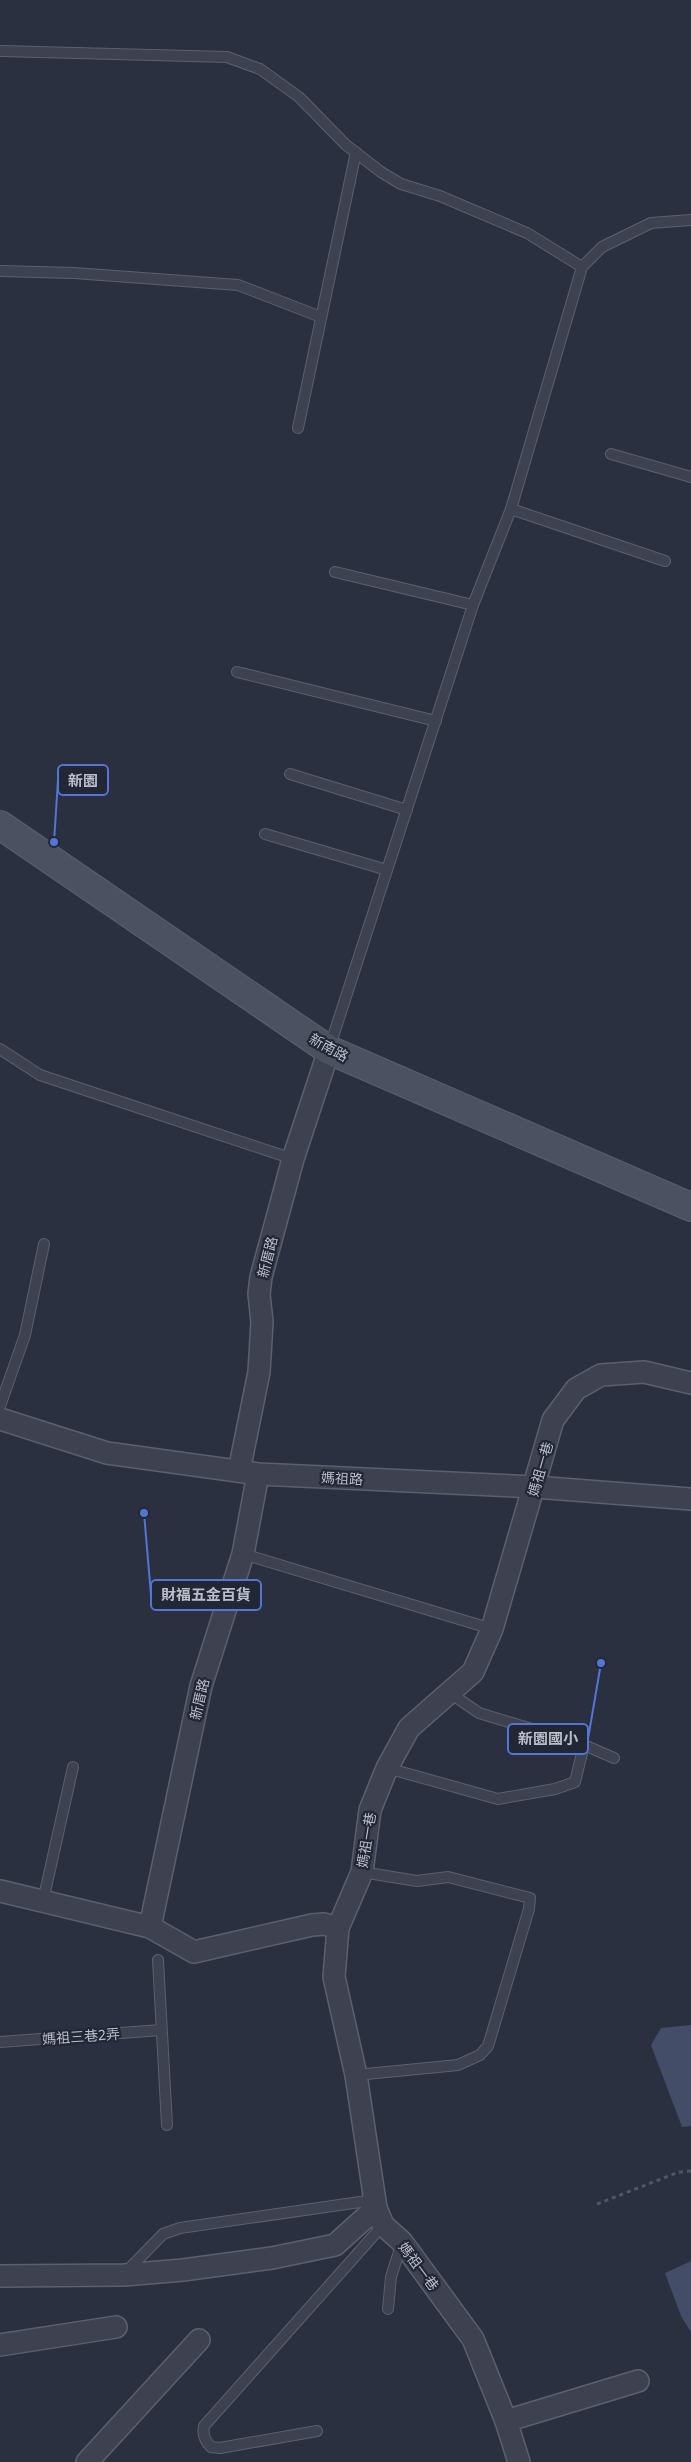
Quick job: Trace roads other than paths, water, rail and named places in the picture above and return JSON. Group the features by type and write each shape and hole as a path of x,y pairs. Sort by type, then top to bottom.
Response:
{"street":[{"name":"新南路","path":"0,825 329,1050 691,1208"},
{"name":"新厝路","path":"150,1927 201,1686 243,1554 248,1473 259,1372 262,1322 259,1294 261,1277 293,1158 329,1050"},
{"name":"媽祖一巷","path":"519,2462 506,2421 473,2339 378,2211 356,2075 334,1977 338,1928 362,1872 370,1810 387,1768 409,1728 473,1672 492,1629 553,1420 576,1389 601,1375 644,1372 691,1383"},
{"name":"媽祖路","path":"0,1419 107,1453 248,1473 535,1487 691,1499"},
{"path":"0,1891 150,1927 194,1952 312,1924 324,1924 338,1928"},
{"path":"0,2276 124,2275 183,2270 272,2258 336,2245 378,2211"},
{"path":"0,2345 116,2328"},
{"path":"87,2462 199,2340"},
{"path":"506,2421 638,2381"}],"lane":[{"path":"0,51 227,57 260,69 300,97 356,152 401,184 440,196 527,233 582,267"},
{"path":"298,428 356,152"},
{"path":"329,1050 473,605 511,509 582,267 602,247 651,223 691,220"},
{"path":"0,271 74,273 238,284 321,317"},
{"path":"611,454 691,477"},
{"path":"511,509 665,561"},
{"path":"335,572 473,605"},
{"path":"237,672 436,720"},
{"path":"290,774 407,810"},
{"path":"265,834 387,870"},
{"path":"0,1050 40,1075 293,1158"},
{"path":"0,1406 25,1335 44,1244"},
{"path":"243,1554 492,1629"},
{"path":"450,1693 480,1713 584,1745 614,1758"},
{"path":"387,1768 498,1799 555,1789 575,1782 584,1745"},
{"path":"43,1901 73,1767"},
{"path":"356,2075 458,2065 480,2055 488,2046 529,1909 530,1898 448,1877 417,1881 362,1872"},
{"path":"158,1960 167,2125"},
{"name":"媽祖三巷2弄","path":"0,2042 161,2030"},
{"path":"124,2275 163,2234 180,2228 378,2211"},
{"path":"318,2431 220,2448 211,2447 205,2440 203,2431 204,2426 378,2211"},
{"path":"388,2309 391,2277 402,2242"}],"water":[{"path":"691,2025 691,2126 682,2127 651,2045 661,2028"},
{"path":"691,2261 691,2332 681,2316 665,2273"}],"place":[{"name":"新園","path":"54,842"},
{"name":"財福五金百貨","path":"144,1513"},
{"name":"新園國小","path":"601,1663"}]}
